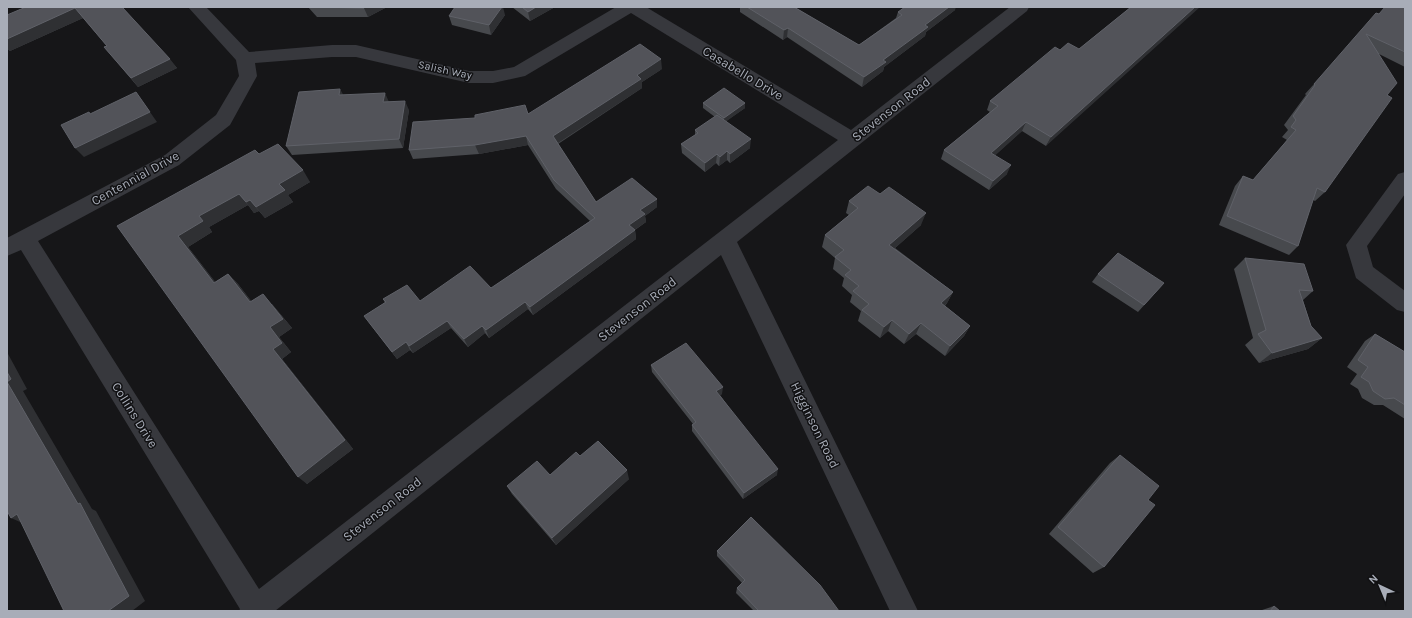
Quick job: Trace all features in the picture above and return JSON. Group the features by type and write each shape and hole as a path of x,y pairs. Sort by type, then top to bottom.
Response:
{"street":[{"path":"196,7 246,58"},
{"name":"Salish Way","path":"246,58 332,51 356,51 469,77 493,77 519,72 628,7"},
{"name":"Casabello Drive","path":"634,7 852,140"},
{"name":"Stevenson Road","path":"254,610 1021,7"},
{"name":"Centennial Drive","path":"16,243 172,160 223,120 248,76 246,58"},
{"path":"1405,179 1356,246 1364,272 1405,303"},
{"name":"Higginson Road","path":"725,240 904,611"},
{"name":"Collins Drive","path":"16,243 254,610"}],"building":[{"path":"26,7 122,7 170,59 131,78 104,47 107,46 75,8 7,39 7,15"},
{"path":"312,7 365,7 364,8"},
{"path":"455,7 502,7 489,25 449,16"},
{"path":"522,7 536,7 528,12"},
{"path":"747,7 794,7 859,45 902,15 898,12 905,7 949,7 925,25 928,27 883,60 886,62 864,77 788,28 784,30"},
{"path":"1131,7 1195,7 1051,137 1026,122 991,153 1011,165 993,181 944,150 998,106 990,101 1055,47 1060,50 1068,43 1079,49"},
{"path":"1385,7 1405,7 1405,52 1366,34 1397,83 1387,95 1392,98 1325,192 1317,188 1298,246 1227,216 1243,176 1253,180 1296,130 1291,127 1296,120 1293,116 1315,85 1314,84 1376,13 1379,14"},
{"path":"640,44 661,59 637,75 641,79 553,136 596,202 632,178 657,199 640,210 645,214 629,225 635,230 530,307 525,302 486,330 482,326 464,339 447,321 409,346 406,342 392,352 364,316 386,302 383,299 407,285 420,301 470,266 491,288 595,218 554,180 526,136 475,145 409,150 413,122 475,118 475,115 525,105 528,114"},
{"path":"724,88 745,103 724,118 703,103"},
{"path":"340,89 339,95 385,93 383,102 405,101 399,139 286,146 299,92"},
{"path":"136,92 150,112 75,148 61,125 89,112 90,114"},
{"path":"717,115 751,139 730,154 727,151 720,157 717,154 705,163 681,144 698,133 695,130"},
{"path":"278,144 303,170 279,184 285,190 256,207 250,200 246,202 239,194 199,216 203,221 178,236 214,283 228,274 250,302 263,294 283,319 270,327 282,343 273,349 345,440 298,477 117,226 255,150 259,154"},
{"path":"868,186 880,194 889,187 926,213 889,245 953,292 941,303 970,326 950,346 921,323 909,334 892,320 884,327 862,310 869,304 853,291 859,286 845,275 851,270 835,257 844,250 825,235 858,208 849,201"},
{"path":"1118,253 1164,283 1144,305 1098,274"},
{"path":"1245,258 1304,264 1313,291 1299,290 1311,326 1322,338 1272,353 1258,334 1266,330"},
{"path":"1375,334 1405,352 1405,405 1394,398 1385,399 1373,391 1369,382 1361,377 1368,367 1358,360"},
{"path":"686,343 723,387 716,391 778,469 744,493 692,425 696,422 651,365"},
{"path":"7,372 11,379 7,382"},
{"path":"7,382 78,504 80,503 129,596 108,611 64,611 17,514 11,518 7,511"},
{"path":"598,441 627,470 552,538 507,486 537,461 550,475 576,452 580,456"},
{"path":"1120,455 1159,486 1148,500 1155,505 1104,567 1058,527"},
{"path":"751,517 820,585 839,611 759,611 737,588 745,580 717,551"},
{"path":"1274,606 1280,611 1270,611"}]}
